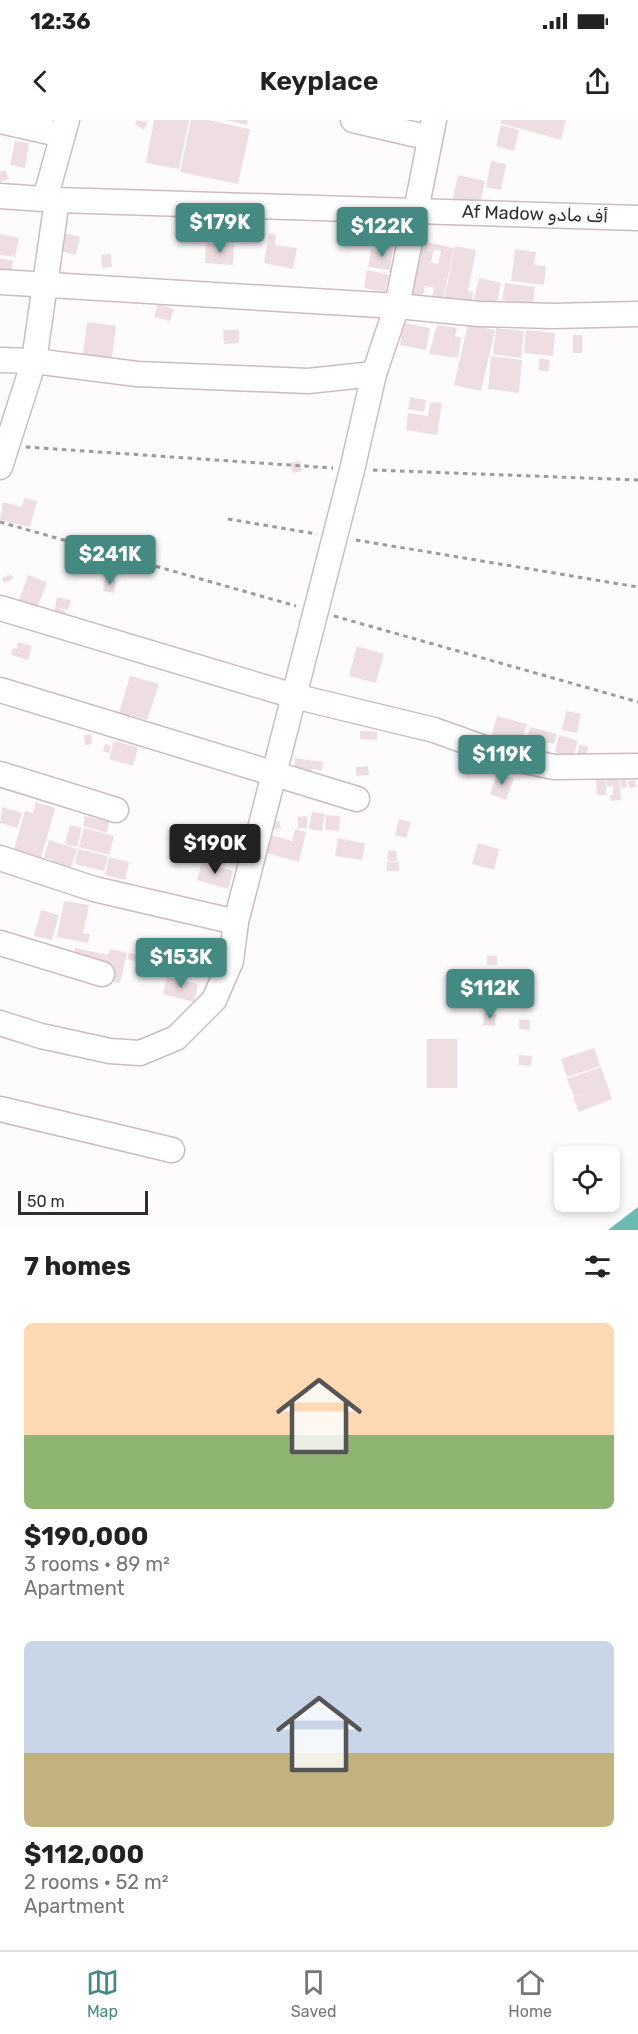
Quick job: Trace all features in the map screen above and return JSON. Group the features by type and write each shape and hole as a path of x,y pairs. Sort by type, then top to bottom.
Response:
{"street":[{"path":"0,1023 41,1036 110,1051 140,1053 176,1038 214,1000 231,961 237,922 352,470 374,374 397,306 432,129 353,120"},
{"path":"0,121 65,127 51,199 46,285 34,361 2,453"},
{"name":"Af Madow أف مادو","path":"0,196 638,218"},
{"path":"0,282 397,306 480,314 553,316 638,314"},
{"path":"0,360 34,361 137,374 308,381 374,374"},
{"path":"0,609 294,696 434,730 515,759 554,767 638,765"},
{"path":"0,690 357,799"},
{"path":"0,774 116,810"},
{"path":"0,858 94,889 237,922"},
{"path":"0,943 102,974"},
{"path":"0,1109 172,1150"}],"path":[{"path":"2,453 352,470 638,480"},
{"path":"228,519 638,587"}],"shaded area":[{"path":"638,1207 638,1230 608,1230"}],"building":[{"path":"137,120 148,122 144,130 135,124"},
{"path":"154,120 189,120 179,169 146,163"},
{"path":"191,120 208,120 250,129 238,184 180,172"},
{"path":"225,120 248,120 247,125"},
{"path":"501,120 566,120 561,140 500,123"},
{"path":"501,125 519,130 514,151 496,146"},
{"path":"15,141 29,143 25,168 10,165"},
{"path":"491,161 506,164 501,190 486,187"},
{"path":"5,170 9,179 0,182 0,172"},
{"path":"458,175 485,181 479,208 452,203"},
{"path":"207,231 236,232 235,243 207,242"},
{"path":"61,232 80,237 76,255 56,250"},
{"path":"269,233 276,235 275,245 297,248 293,269 264,263"},
{"path":"0,234 19,238 15,257 0,255"},
{"path":"421,241 454,248 441,309 409,302","holes":["434,250 441,251 438,264 431,262","425,286 434,288 431,304 421,302"]},
{"path":"206,243 234,245 233,265 205,263"},
{"path":"388,243 394,244 390,270 368,267 371,249 386,252"},
{"path":"455,246 476,250 468,291 473,292 470,310 443,305"},
{"path":"515,249 536,252 534,265 546,266 544,285 511,281"},
{"path":"111,254 112,267 102,268 101,255"},
{"path":"0,258 13,261 10,277 0,274"},
{"path":"367,270 389,275 385,292 364,288"},
{"path":"479,278 501,283 496,307 473,302"},
{"path":"505,283 535,287 532,312 515,309 516,302 502,300"},
{"path":"158,304 174,309 170,321 154,317"},
{"path":"87,322 116,326 111,366 82,362"},
{"path":"404,323 430,328 426,350 400,345"},
{"path":"468,324 495,330 481,391 454,385"},
{"path":"437,325 457,328 455,337 461,337 458,358 429,354"},
{"path":"496,328 524,331 521,358 493,354"},
{"path":"223,330 239,330 239,343 224,344"},
{"path":"526,330 555,333 553,356 524,353"},
{"path":"573,335 582,335 582,353 573,353"},
{"path":"491,356 522,360 519,393 488,389"},
{"path":"540,358 550,360 548,372 538,370"},
{"path":"410,397 426,400 424,412 408,409"},
{"path":"430,402 442,403 437,435 406,430 408,413 428,416"},
{"path":"300,461 302,471 293,473 290,463"},
{"path":"24,498 37,501 30,527 0,520 3,502 22,507"},
{"path":"132,540 153,546 148,563 127,558"},
{"path":"11,574 13,579 4,583 2,578"},
{"path":"28,575 47,582 35,613 17,606"},
{"path":"105,579 116,580 114,593 103,591"},
{"path":"57,597 71,600 68,610 55,607"},
{"path":"56,607 66,612 62,621 52,617"},
{"path":"18,642 32,646 28,660 11,655 13,648 17,649"},
{"path":"357,646 384,654 376,683 349,676"},
{"path":"130,676 159,684 147,720 130,715 128,723 117,720"},
{"path":"566,711 581,714 577,733 562,730"},
{"path":"497,716 527,724 522,739 511,736 507,750 489,745"},
{"path":"530,727 557,734 554,744 547,742 542,759 523,754"},
{"path":"360,731 377,732 377,740 360,739"},
{"path":"91,734 92,744 85,745 84,735"},
{"path":"559,735 578,741 573,757 555,752"},
{"path":"114,741 138,747 133,766 109,759"},
{"path":"105,744 111,746 109,753 103,751"},
{"path":"579,745 588,746 586,756 577,755"},
{"path":"295,758 323,762 322,770 312,769 310,781 294,774"},
{"path":"368,766 369,775 356,776 356,767"},
{"path":"497,773 514,778 506,800 490,794"},
{"path":"619,778 621,800 611,801 613,786 607,787 607,779"},
{"path":"606,779 606,795 597,795 596,780"},
{"path":"626,779 627,787 621,788 620,780"},
{"path":"635,780 636,787 629,788 628,781"},
{"path":"36,802 55,808 38,869 19,864 22,852 14,850 25,811 33,813"},
{"path":"2,807 22,813 17,828 0,823"},
{"path":"312,812 325,814 322,831 309,829"},
{"path":"326,815 340,816 339,831 325,830"},
{"path":"85,816 109,822 107,833 83,826"},
{"path":"307,816 307,828 298,828 298,817"},
{"path":"399,819 411,822 406,838 395,835"},
{"path":"279,821 281,828 274,830 272,823"},
{"path":"70,825 82,828 77,847 65,844"},
{"path":"84,828 114,836 109,855 79,847"},
{"path":"295,829 306,832 299,862 267,853 271,835 292,841"},
{"path":"338,838 365,843 362,860 335,856"},
{"path":"49,840 77,849 68,877 50,872 53,860 44,858"},
{"path":"478,843 499,849 494,870 472,864"},
{"path":"205,848 227,855 224,865 202,858"},
{"path":"78,849 108,856 104,871 75,864"},
{"path":"396,850 397,861 388,861 388,851"},
{"path":"228,856 235,857 234,863 227,862"},
{"path":"109,857 129,862 125,880 105,875"},
{"path":"202,861 233,871 228,889 197,880"},
{"path":"387,862 399,862 399,871 387,871"},
{"path":"64,901 89,905 83,933 90,934 88,943 57,937"},
{"path":"41,910 59,915 52,940 34,936"},
{"path":"75,948 108,955 110,949 127,953 120,983 103,980 71,966"},
{"path":"129,953 139,955 138,962 127,959"},
{"path":"487,955 497,956 497,965 487,965"},
{"path":"136,966 143,967 141,975 134,973"},
{"path":"167,977 198,984 194,1002 163,994"},
{"path":"484,1014 496,1015 495,1026 483,1025"},
{"path":"519,1019 530,1020 530,1030 519,1029"},
{"path":"427,1039 457,1039 457,1088 427,1088"},
{"path":"594,1048 600,1066 567,1077 561,1059"},
{"path":"519,1055 532,1056 531,1066 519,1065"},
{"path":"601,1067 612,1099 579,1112 573,1097 584,1093 574,1096 567,1079"}]}
